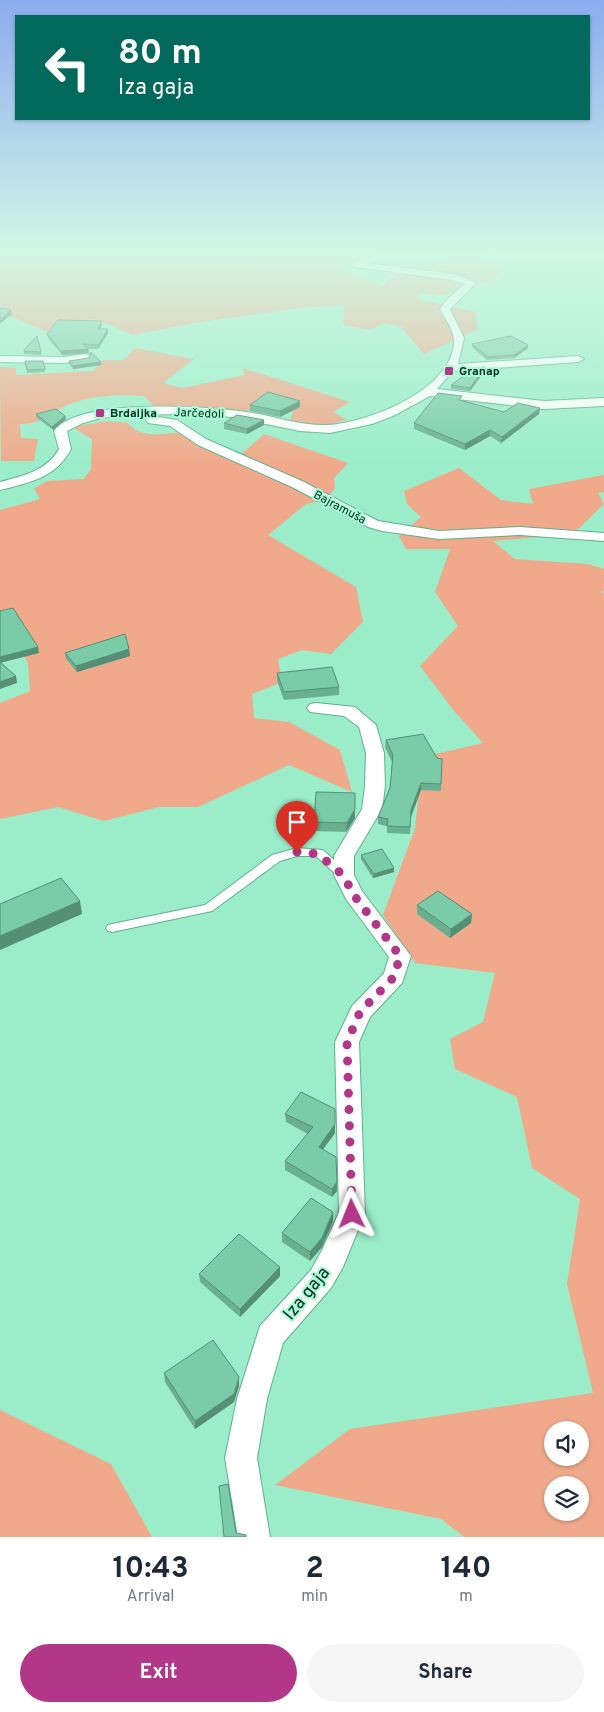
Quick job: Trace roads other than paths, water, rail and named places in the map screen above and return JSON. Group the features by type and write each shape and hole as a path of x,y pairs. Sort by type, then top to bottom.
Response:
{"street":[{"name":"Jarčedoli","path":"0,486 34,476 56,464 65,449 60,431 62,428 91,416 148,411 219,413 252,416 304,428 329,429 364,422 430,392 452,368 459,344 458,332 454,324"},
{"path":"0,360 64,360 85,357"},
{"path":"452,368 578,360"},
{"path":"430,392 544,405 604,402"},
{"name":"Bajramuša","path":"91,416 150,419 173,423 202,442 297,484 373,524 387,528 439,535 473,535 520,531 604,537"},
{"path":"316,708 349,711 366,725 376,753 372,809 344,856 344,876"},
{"name":"Iza gaja","path":"254,1537 240,1458 252,1399 270,1336 321,1279 334,1258 352,1214 347,1042 360,1012 394,977 400,956 353,894 344,876"}],"lane":[{"path":"112,928 208,908 276,858 297,852 318,854 344,876"}],"place":[{"name":"Granap","path":"449,371"},
{"name":"Brdaljka","path":"100,413"}]}
